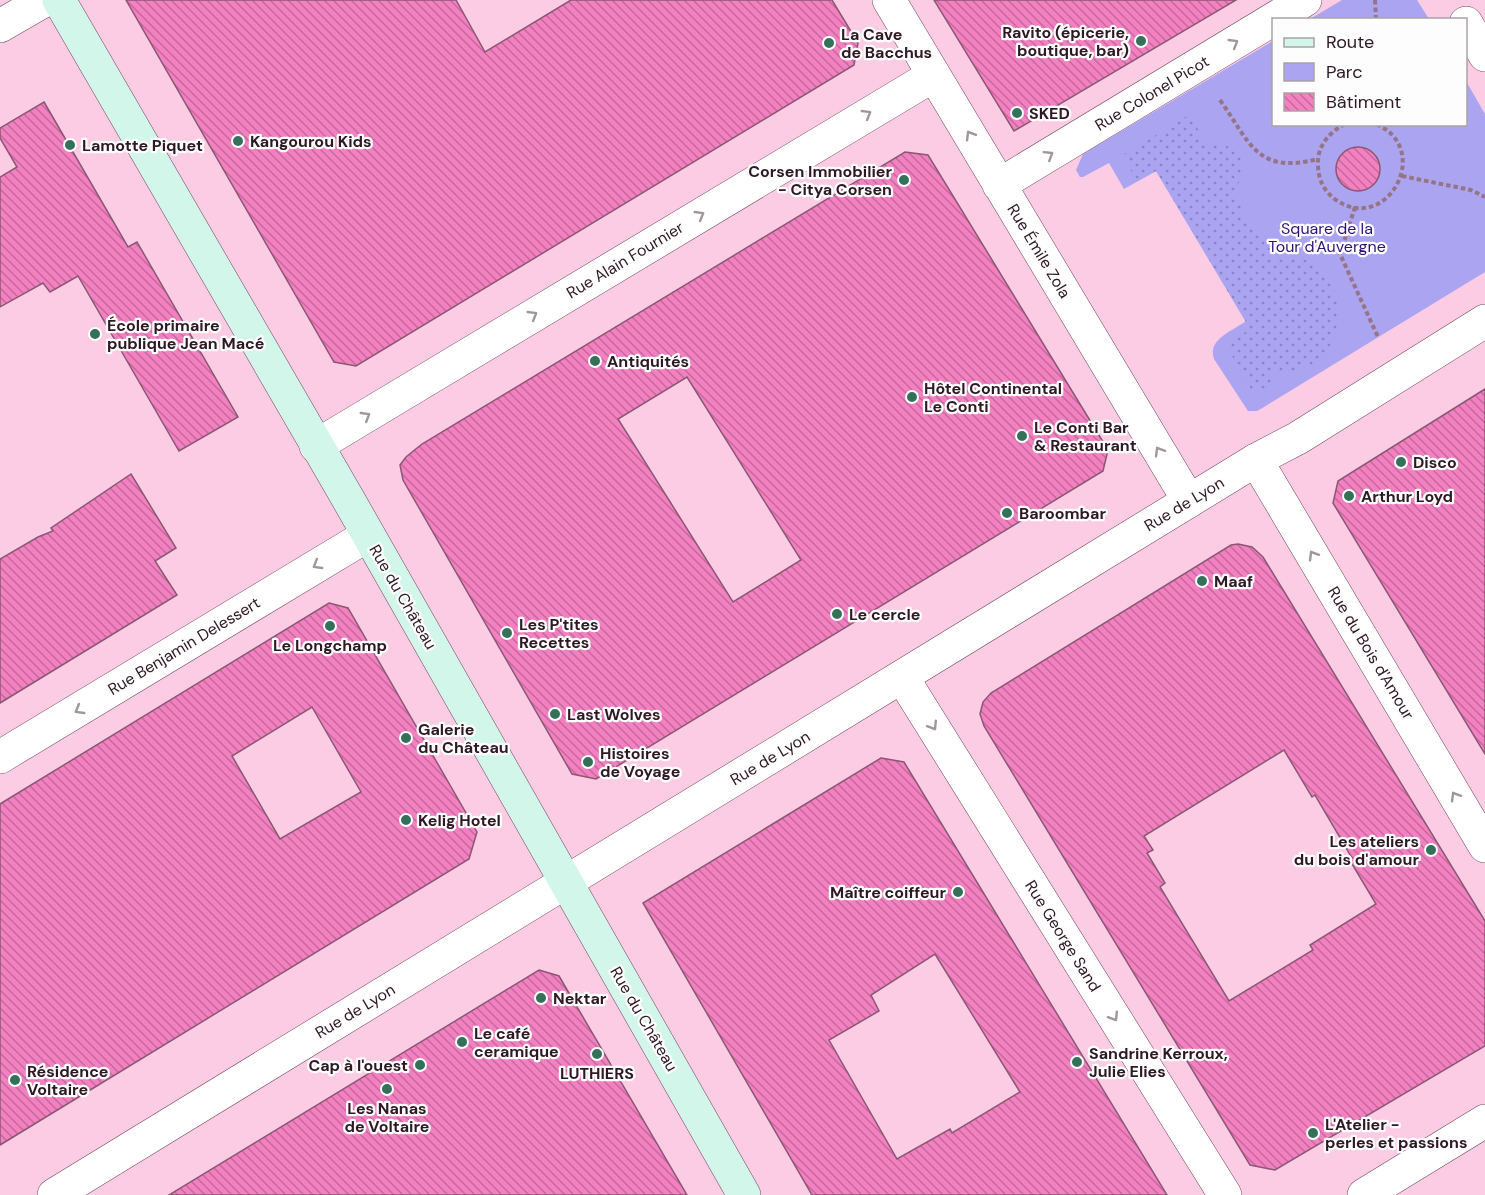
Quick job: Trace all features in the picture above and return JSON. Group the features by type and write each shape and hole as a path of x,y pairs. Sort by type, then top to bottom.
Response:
{"main road":[{"name":"Rue du Château","path":"59,0 368,535 744,1195"}],"street":[{"path":"0,26 45,0"},
{"name":"Rue Émile Zola","path":"889,0 1189,501"},
{"name":"Rue Colonel Picot","path":"1275,18 1305,0"},
{"path":"1452,0 1462,18"},
{"name":"Rue Colonel Picot","path":"999,185 1272,20"},
{"path":"1467,26 1485,56"},
{"name":"Rue Alain Fournier","path":"316,446 934,75"},
{"name":"Rue de Lyon","path":"54,1195 1256,460 1298,438 1485,321"},
{"name":"Rue du Bois d'Amour","path":"1256,460 1485,846"},
{"name":"Rue Benjamin Delessert","path":"0,757 368,535"},
{"name":"Rue George Sand","path":"902,677 1225,1195"},
{"path":"1364,1195 1485,1121"}],"path":[{"path":"1375,0 1376,18"},
{"path":"1199,64 1252,148 1266,159 1291,163 1318,159"},
{"path":"1342,126 1331,133 1325,141 1318,159 1318,173 1322,186 1331,196 1342,204 1355,207 1365,207 1385,200 1402,176 1402,156 1399,146 1387,130 1380,126"},
{"path":"1402,176 1471,190 1485,197"},
{"path":"1355,207 1340,254 1378,337"}],"green space":[{"path":"1342,0 1417,0 1428,18 1312,18"},
{"name":"Square de la Tour d'Auvergne","path":"1272,42 1272,126 1467,126 1467,83 1485,114 1485,272 1264,407 1257,411 1248,411 1214,359 1213,352 1214,346 1223,336 1246,321 1156,171 1124,189 1109,163 1080,177 1076,170 1083,154"},
{"path":"1189,115 1207,144 1227,146 1239,156 1242,172 1240,181 1234,190 1249,226 1267,239 1270,248 1269,260 1296,258 1316,266 1330,281 1337,301 1337,323 1331,344 1317,361 1296,371 1273,370 1270,385 1260,391 1251,389 1226,345 1250,329 1156,171 1138,181 1121,156"}],"building":[{"path":"126,0 456,0 485,52 571,0 832,0 858,43 854,65 356,366 334,362"},
{"path":"934,0 1236,0 1014,131"},
{"path":"44,102 128,247 137,242 238,417 179,451 78,276 50,292 43,283 0,307 0,177 17,167 0,138 0,128"},
{"path":"1358,147 1373,154 1380,169 1373,184 1358,191 1343,184 1336,169 1343,154"},
{"path":"905,152 928,155 1108,450 1103,471 596,779 572,774 403,480 400,465 422,444","holes":["687,377 801,560 733,602 618,419"]},
{"path":"1485,389 1485,754 1333,503 1338,481"},
{"path":"131,474 176,548 155,561 177,595 0,703 0,559 53,531 51,528"},
{"path":"1231,545 1252,547 1263,557 1485,921 1485,1046 1275,1170 1250,1165 984,726 980,714 983,702 991,693","holes":["1284,750 1312,797 1315,795 1376,904 1310,945 1313,950 1229,1001 1160,887 1165,883 1147,853 1153,850 1144,836"]},
{"path":"329,603 348,608 477,832 469,859 0,1145 0,804","holes":["312,707 361,792 280,839 232,756"]},
{"path":"881,758 904,762 1167,1195 812,1195 643,903","holes":["935,954 1020,1092 952,1133 950,1129 897,1159 829,1040 879,1011 871,995"]},
{"path":"539,970 559,976 687,1195 169,1195"}],"place":[{"name":"Ravito (épicerie, boutique, bar)","path":"1141,41"},
{"name":"La Cave de Bacchus","path":"829,43"},
{"name":"SKED","path":"1017,113"},
{"name":"Kangourou Kids","path":"238,141"},
{"name":"Lamotte Piquet","path":"70,145"},
{"name":"Corsen Immobilier - Citya Corsen","path":"904,180"},
{"name":"École primaire publique Jean Macé","path":"95,334"},
{"name":"Antiquités","path":"595,361"},
{"name":"Hôtel Continental Le Conti","path":"912,397"},
{"name":"Le Conti Bar & Restaurant","path":"1022,436"},
{"name":"Disco","path":"1401,462"},
{"name":"Arthur Loyd","path":"1349,496"},
{"name":"Baroombar","path":"1007,513"},
{"name":"Maaf","path":"1202,581"},
{"name":"Le cercle","path":"837,614"},
{"name":"Le Longchamp","path":"330,626"},
{"name":"Les P'tites Recettes","path":"507,633"},
{"name":"Last Wolves","path":"555,714"},
{"name":"Galerie du Château","path":"406,738"},
{"name":"Histoires de Voyage","path":"588,762"},
{"name":"Kelig Hotel","path":"406,820"},
{"name":"Les ateliers du bois d'amour","path":"1431,850"},
{"name":"Maître coiffeur","path":"958,892"},
{"name":"Nektar","path":"541,998"},
{"name":"Le café ceramique","path":"462,1042"},
{"name":"LUTHIERS","path":"597,1054"},
{"name":"Sandrine Kerroux, Julie Elies","path":"1077,1062"},
{"name":"Cap à l'ouest","path":"420,1065"},
{"name":"Résidence Voltaire","path":"15,1080"},
{"name":"Les Nanas de Voltaire","path":"387,1089"},
{"name":"L'Atelier - perles et passions","path":"1313,1133"}]}
